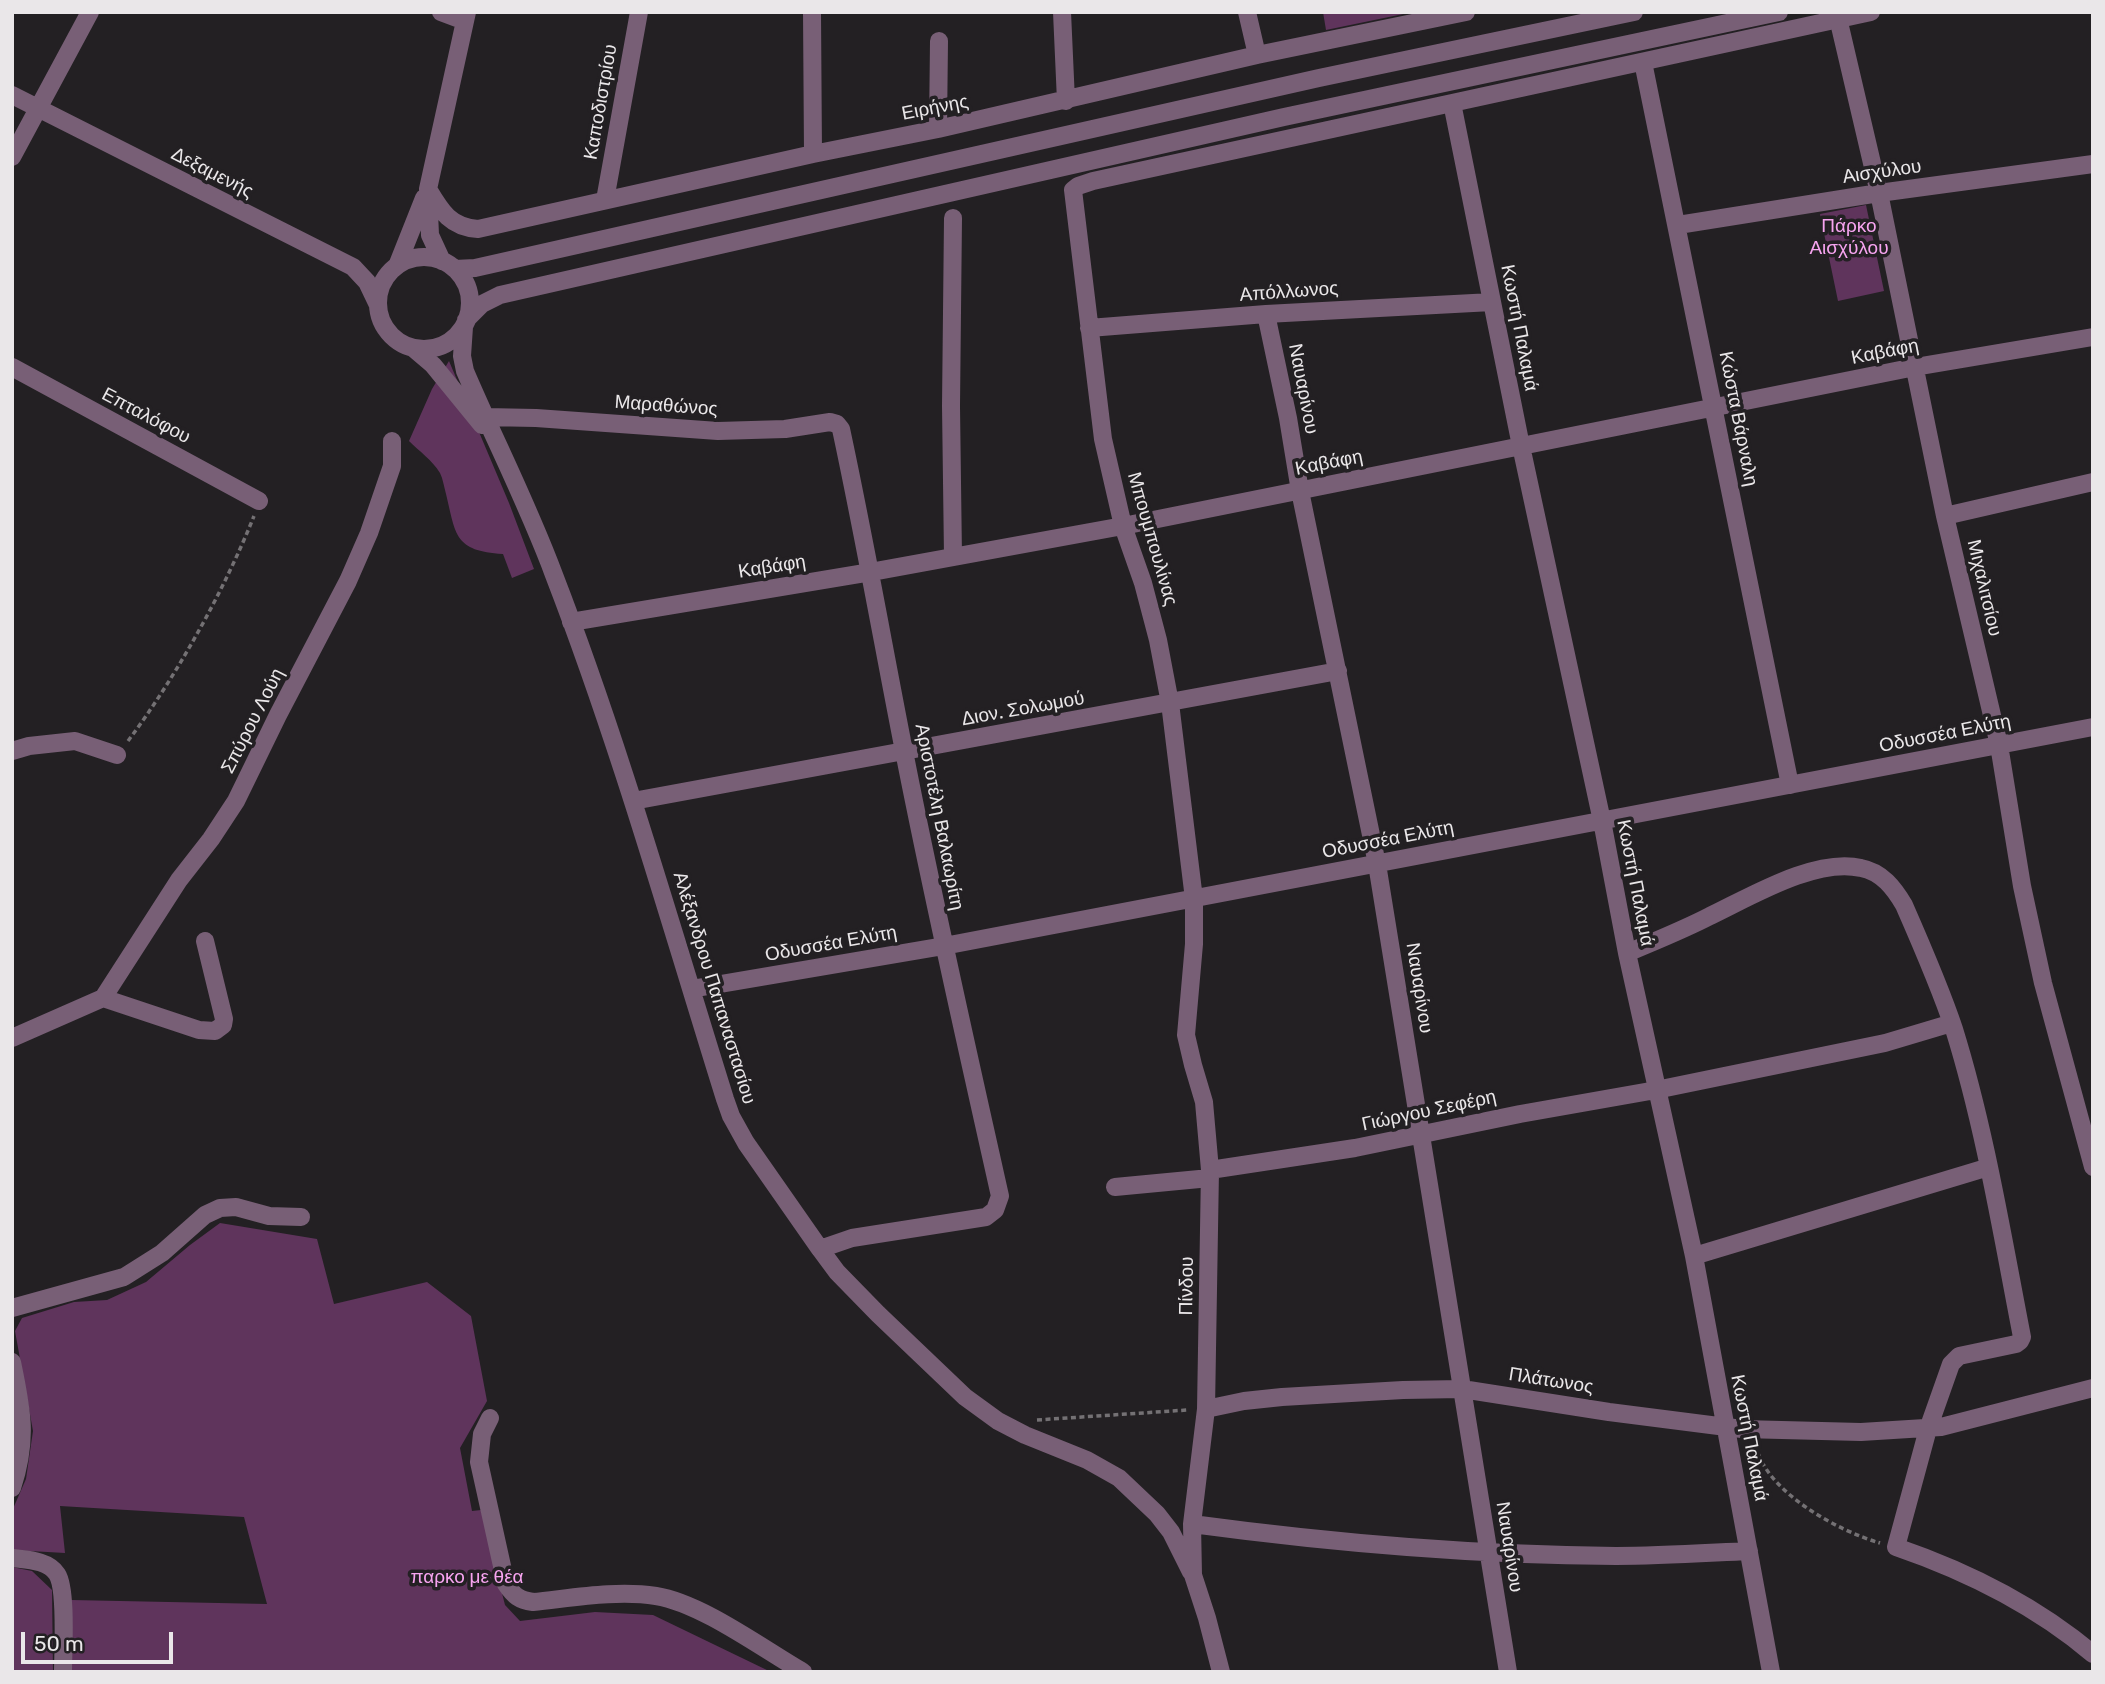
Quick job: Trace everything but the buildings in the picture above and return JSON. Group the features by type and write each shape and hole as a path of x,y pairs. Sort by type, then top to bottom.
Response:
{"street":[{"path":"12,157 90,12"},
{"path":"397,266 428,188 466,17 441,12"},
{"name":"Καποδιστρίου","path":"605,200 639,12"},
{"path":"812,12 813,154"},
{"path":"1062,12 1066,101"},
{"path":"1247,12 1257,55"},
{"name":"Ειρήνης","path":"428,188 441,210 454,222 465,228 478,229 813,154 938,130 1257,55 1466,12"},
{"path":"496,441 433,365 388,332 378,305 380,290 386,277 397,266 411,259 427,257 449,265 488,265 1319,78 1634,12"},
{"path":"413,348 442,346 454,338 482,304 500,295 1284,117 1779,12"},
{"path":"1452,103 1871,12"},
{"name":"Μιχαλιτσίου","path":"1838,18 1879,193 1945,516 1999,745 2022,886 2043,983 2090,1146 2093,1167"},
{"path":"938,130 940,41"},
{"name":"Κώστα Βάρναλη","path":"1643,62 1790,785"},
{"name":"Δεξαμενής","path":"12,95 353,267 367,282 378,305"},
{"name":"Μπουμπουλίνας","path":"1194,899 1170,703 1158,640 1143,583 1123,526 1103,439 1073,190 1093,181 1452,103"},
{"name":"Κωστή Παλαμά","path":"1452,103 1521,446 1602,821 1627,953 1694,1256 1771,1672"},
{"name":"Αισχύλου","path":"1678,225 1879,193 2093,164"},
{"path":"428,188 430,235 449,265 465,282 470,297 465,324"},
{"path":"953,218 953,558"},
{"name":"Απόλλωνος","path":"1089,328 1266,314 1492,302"},
{"name":"Ναυαρίνου","path":"1266,314 1377,864 1508,1672"},
{"name":"Αλέξανδρου Παπαναστασίου","path":"465,324 462,356 465,371 535,525 571,622 633,801 725,1099 737,1128 837,1272 878,1314 965,1397 998,1422 1087,1460 1119,1478 1157,1514 1171,1532 1193,1575"},
{"name":"Καβάφη","path":"571,622 953,558 1915,367 2093,337"},
{"name":"Επταλόφου","path":"12,367 259,501"},
{"name":"Μαραθώνος","path":"485,417 718,431 785,429 830,422 841,429"},
{"name":"Αριστοτέλη Βαλαωρίτη","path":"820,1249 852,1238 986,1217 995,1210 1000,1196 944,946 841,429"},
{"name":"Σπύρου Λούη","path":"103,998 178,880 211,839 236,801 348,581 369,533 392,466 392,440"},
{"path":"1945,516 2093,482"},
{"name":"Διον. Σολωμού","path":"633,801 1338,671"},
{"name":"Οδυσσέα Ελύτη","path":"691,989 944,946 2093,727"},
{"path":"12,751 29,746 75,741 117,755"},
{"path":"1627,953 1787,880 1822,869 1859,867 1873,872 1889,883 1904,905 1951,1023 1989,1167 2022,1337 2016,1344 1959,1356 1951,1364 1928,1429 1895,1547 1949,1568 2025,1606 2090,1648"},
{"name":"Πίνδου","path":"1194,899 1194,944 1186,1035 1204,1102 1210,1174 1206,1409 1192,1524 1193,1575 1222,1672"},
{"path":"12,1038 103,998 199,1030 220,1029 224,1019 205,941"},
{"name":"Γιώργου Σεφέρη","path":"1115,1187 1210,1174 1656,1090 1885,1043 1951,1023"},
{"path":"1694,1256 1989,1167"},
{"path":"12,1308 124,1277 162,1253 205,1215 220,1208 236,1207 269,1216 301,1217"},
{"path":"12,1362 23,1430 22,1451 12,1488"},
{"name":"Πλάτωνος","path":"1206,1409 1282,1397 1461,1389 1725,1427 1861,1432 1928,1429 2093,1388"},
{"path":"490,1418 480,1442 480,1472 506,1584 514,1596 533,1602 621,1595 658,1596 705,1615 803,1672"},
{"path":"1192,1524 1321,1540 1488,1553 1618,1556 1749,1551"},
{"path":"12,1558 41,1562 57,1574 63,1595 63,1672"}],"path":[{"path":"117,755 146,716 197,632 229,570 259,501"},
{"path":"1036,1420 1206,1409"},
{"path":"1753,1430 1759,1458 1770,1474 1796,1500 1842,1528 1895,1547"}],"green space":[{"path":"1323,12 1413,12 1326,30"},
{"name":"Πάρκο Αισχύλου","path":"1866,205 1884,291 1838,301 1820,214"},
{"path":"449,361 534,569 512,578 503,554 475,549 460,538 452,520 440,473 409,441 432,389"},
{"name":"παρκο με θέα","path":"220,1223 317,1239 334,1304 427,1282 471,1316 487,1401 460,1448 472,1511 481,1510 505,1605 520,1621 595,1612 653,1615 771,1672 66,1672 71,1600 267,1604 244,1517 60,1506 65,1553 12,1550 12,1511 26,1479 33,1431 15,1331 22,1318 74,1302 107,1300 146,1282"},
{"path":"12,1567 32,1571 52,1590 53,1672 12,1672"}]}
